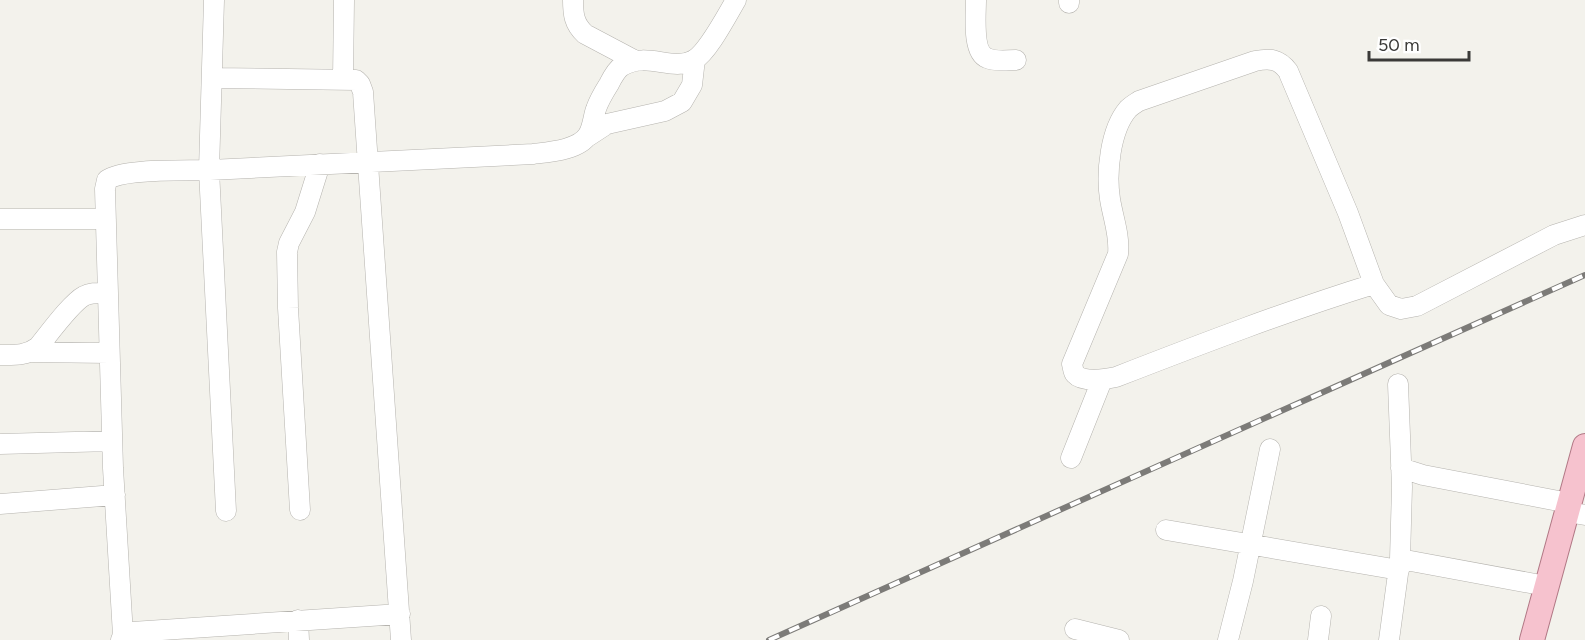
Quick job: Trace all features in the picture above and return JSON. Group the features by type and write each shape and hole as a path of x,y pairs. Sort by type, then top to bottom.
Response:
{"main road":[{"path":"1532,640 1546,586 1574,510 1585,446"}],"street":[{"path":"214,0 209,170 226,511"},
{"path":"343,80 344,0"},
{"path":"573,0 574,20 578,28 636,61"},
{"path":"587,137 596,108 621,67 647,59 673,64 695,59 705,49 736,0"},
{"path":"976,0 976,42 979,52 984,58 1016,60"},
{"path":"1374,284 1307,305 1116,377 1102,380 1089,379 1077,376 1074,372 1072,364 1118,254 1119,243 1108,177 1112,143 1120,122 1129,108 1139,101 1255,61 1266,58 1276,60 1283,64 1293,81 1348,213 1374,284 1389,305 1401,309 1417,306 1554,235 1585,225"},
{"path":"400,614 132,632 122,637 112,441 105,219 106,180 113,175 128,172 533,154 557,150 575,146 607,124 665,111 682,102 692,85 695,59"},
{"path":"212,78 356,80 363,92 401,640"},
{"path":"300,510 288,308 287,252 305,212 320,164"},
{"path":"0,219 105,219"},
{"path":"32,352 83,296 108,293"},
{"path":"0,356 32,352 109,353"},
{"path":"1071,459 1102,380"},
{"path":"1389,640 1400,564 1402,487 1398,384"},
{"path":"0,444 112,441"},
{"path":"1228,640 1251,545 1270,449"},
{"path":"1401,468 1574,510"},
{"path":"0,504 115,495"},
{"path":"1166,530 1251,545 1546,586"},
{"path":"1318,640 1322,616"},
{"path":"298,620 299,640"},
{"path":"1075,629 1119,640"}],"railway":[{"path":"769,640 1585,275"}]}
